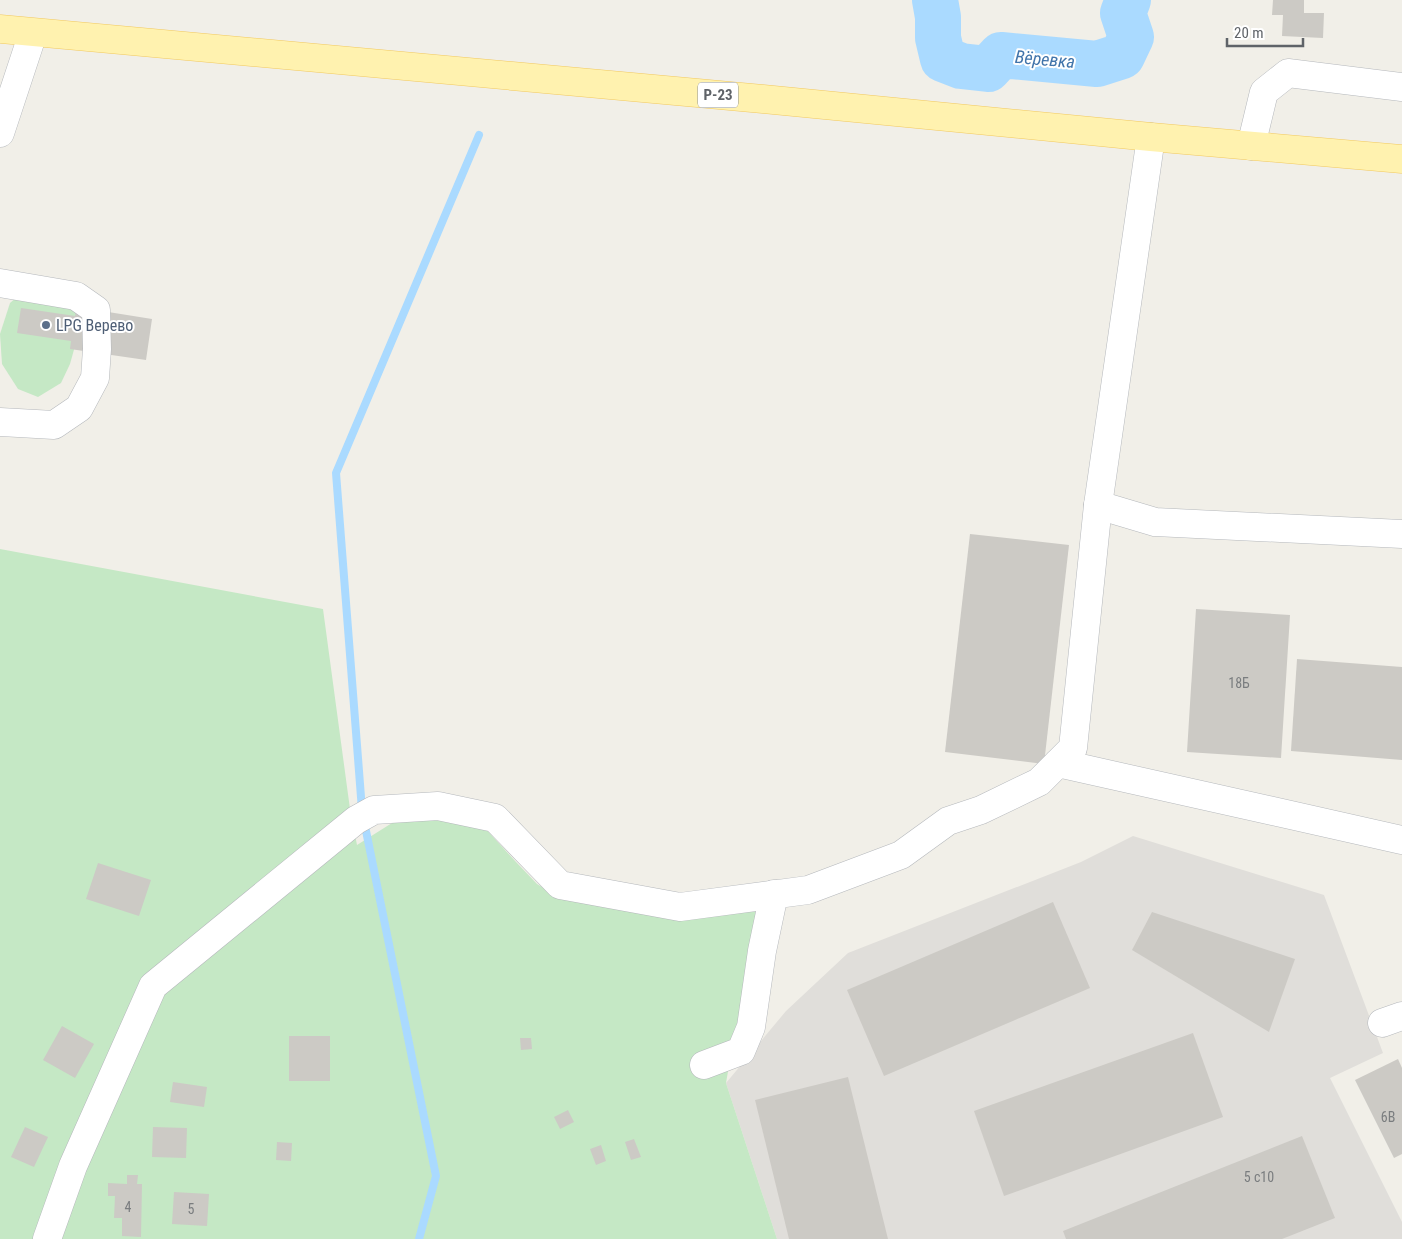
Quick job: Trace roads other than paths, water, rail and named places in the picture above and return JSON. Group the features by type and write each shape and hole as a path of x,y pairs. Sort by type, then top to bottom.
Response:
{"main road":[{"name":"Р-23","path":"0,29 1402,159"}],"street":[{"path":"0,133 33,33"},
{"path":"1251,146 1264,92 1288,73 1402,87"},
{"path":"47,1239 73,1166 153,986 365,815 438,806 495,818 560,885 680,906 808,890 901,855 948,820 981,810 1039,782 1073,748 1098,505 1151,137"},
{"path":"0,283 76,296 96,310 97,349 95,378 79,408 54,425 0,422"},
{"path":"1098,505 1155,522 1402,534"},
{"path":"1058,763 1402,840"},
{"path":"704,1065 741,1051 751,1027 762,951 774,894"}],"waterway":[{"name":"Вёревка","path":"935,0 938,17 938,38 943,59 961,66 988,69 1001,55 1097,64 1122,56 1131,37 1123,13 1128,0"},
{"path":"362,810 336,473 479,135"},
{"path":"364,821 436,1176 419,1239"}],"place":[{"name":"LPG Верево","path":"46,325"}]}
